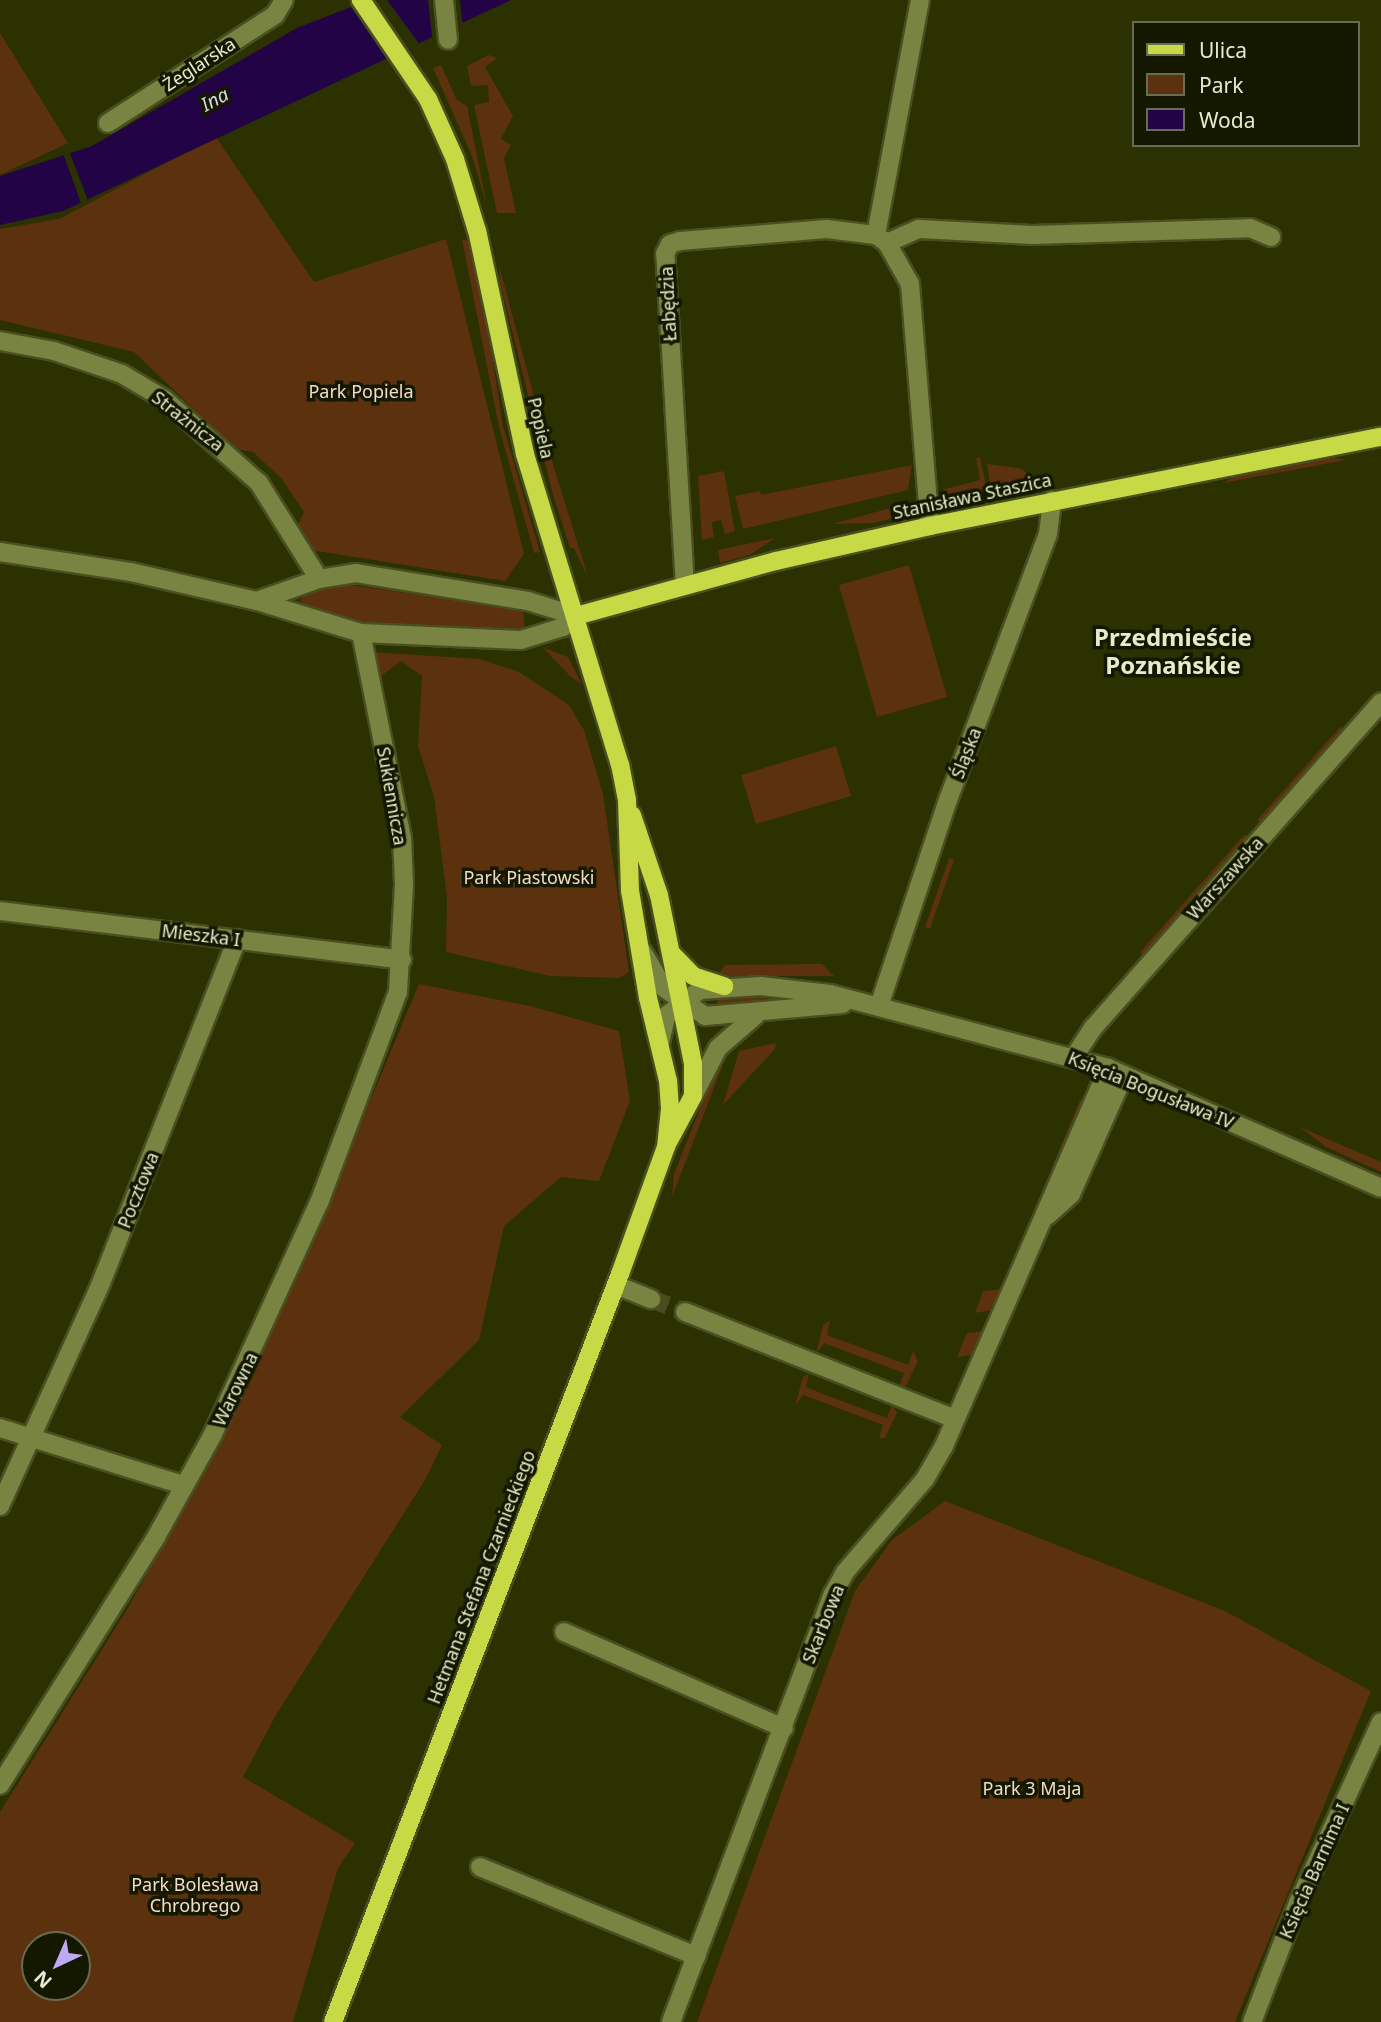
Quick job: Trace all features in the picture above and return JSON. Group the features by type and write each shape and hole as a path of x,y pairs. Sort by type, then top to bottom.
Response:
{"main road":[{"name":"Popiela","path":"361,0 410,68 459,171 495,301 525,454 602,697 626,800 659,895 673,955 692,1064 693,1096"},
{"name":"Stanisława Staszica","path":"576,616 685,586 930,526 1381,437"},
{"name":"Popiela","path":"626,800 630,891 651,1012 668,1081 666,1147"},
{"path":"673,955 693,976 724,986"},
{"path":"666,1147 693,1096"},
{"name":"Hetmana Stefana Czarnieckiego","path":"333,2022 616,1285 666,1147"}],"street":[{"name":"Żeglarska","path":"108,123 275,15 284,0"},
{"path":"444,0 448,40"},
{"path":"920,0 881,239 910,284 930,526"},
{"path":"881,239 919,229 1033,235 1250,228 1271,237"},
{"name":"Łabędzia","path":"685,586 665,254 670,244 827,229 881,239"},
{"name":"Strażnicza","path":"0,341 54,351 122,374 164,400 259,483 319,579"},
{"name":"Śląska","path":"876,1005 948,800 1048,534 1052,500"},
{"path":"0,552 131,572 257,601 360,633 521,640 563,627 576,616 557,607 388,576 356,573 319,579 257,601"},
{"name":"Sukiennicza","path":"360,633 402,838 402,961"},
{"name":"Warszawska","path":"1074,1057 1093,1028 1381,702"},
{"name":"Mieszka I","path":"0,911 402,961"},
{"name":"Pocztowa","path":"0,1506 34,1437 101,1283 237,939"},
{"path":"642,951 655,977 680,1001 663,1022 660,1043"},
{"name":"Warowna","path":"0,1785 130,1579 183,1485 277,1302 324,1191 398,992 402,961"},
{"name":"Księcia Bogusława IV","path":"680,1001 700,990 724,986 792,988 876,1005 1074,1057 1116,1072 1381,1188"},
{"name":"Księcia Bogusława IV","path":"680,1001 705,1016 760,1013 827,1004 876,1005"},
{"path":"693,1096 718,1048 760,1013"},
{"name":"Skarbowa","path":"671,2022 845,1572 925,1479 955,1419 1045,1217 1116,1072"},
{"path":"616,1285 651,1299"},
{"path":"685,1312 955,1419"},
{"path":"0,1429 34,1437 183,1485"},
{"path":"564,1632 784,1728"},
{"name":"Księcia Barnima I","path":"1252,2022 1298,1903 1381,1723"},
{"path":"480,1867 696,1956"}],"green space":[{"path":"0,33 68,143 0,175"},
{"path":"489,55 497,58 485,67 513,116 501,139 511,145 504,158 516,213 497,213 474,105 489,102 488,85 471,86 467,66"},
{"path":"441,65 457,100 467,106 487,206 472,156 433,68"},
{"name":"Park Popiela","path":"216,137 314,282 446,239 524,554 505,581 311,550 297,527 304,512 282,479 253,452 236,449 134,352 0,320 0,229 59,219"},
{"path":"462,239 468,241 483,298 503,426 540,552 534,553 499,427"},
{"path":"499,265 547,445 589,580 574,548 570,548 553,495 500,282"},
{"path":"980,457 987,491 957,497 942,490 980,480 976,458"},
{"path":"1332,457 1346,460 1223,483 1233,477"},
{"path":"987,464 1019,468 1026,472 1028,484 991,490"},
{"path":"912,465 908,490 743,529 735,496 760,491 761,495"},
{"path":"724,471 735,531 725,534 721,520 712,522 714,537 702,540 698,476"},
{"path":"894,507 909,507 901,516 874,523 832,524"},
{"path":"775,538 750,555 720,563 718,550"},
{"path":"909,565 947,697 877,717 839,585"},
{"path":"338,583 523,610 525,630 359,623 305,607 300,600 308,591"},
{"path":"542,647 568,657 582,684 571,677"},
{"name":"Park Piastowski","path":"370,652 480,659 519,672 569,705 584,730 603,794 629,972 619,978 550,976 446,952 447,897 434,797 418,746 422,676 401,661 376,680"},
{"path":"1340,727 1343,730 1260,823 1257,820"},
{"path":"836,746 851,796 756,824 741,775"},
{"path":"1245,834 1248,837 1143,955 1140,952"},
{"path":"949,858 954,860 930,929 925,927"},
{"path":"822,964 834,976 717,976 725,965"},
{"name":"Park Bolesława Chrobrego","path":"419,984 530,1006 619,1031 630,1101 599,1181 561,1177 504,1226 479,1340 400,1417 442,1445 425,1480 276,1715 243,1777 355,1843 338,1868 293,2022 0,2022 0,1812 128,1608 210,1460 285,1304"},
{"path":"717,996 769,996 771,998 717,1007"},
{"path":"776,1043 775,1049 723,1105 739,1051"},
{"path":"718,1063 722,1067 672,1197 674,1174"},
{"path":"1087,1098 1027,1237 1021,1243 1080,1100"},
{"path":"1300,1127 1381,1162 1381,1172 1326,1147"},
{"path":"1002,1289 993,1310 975,1313 983,1291"},
{"path":"830,1320 827,1335 908,1365 913,1351 918,1361 906,1386 900,1385 904,1373 824,1343 816,1354 823,1325"},
{"path":"984,1331 973,1355 957,1357 967,1333"},
{"path":"809,1373 806,1387 887,1418 892,1404 897,1413 885,1438 879,1438 883,1425 803,1395 795,1406 803,1377"},
{"name":"Park 3 Maja","path":"945,1501 1225,1611 1371,1691 1235,2022 697,2022 855,1591 892,1540"}],"water":[{"name":"Ina","path":"369,0 511,0 63,211 0,225 0,176 92,146 297,28"}],"pier":[{"path":"359,0 387,0 423,49 392,62 349,4"},
{"path":"428,0 460,0 463,29 433,44"},
{"path":"69,151 89,203 82,206 63,153"}],"tunnel":[{"path":"651,1299 685,1312"}],"district":[{"name":"Przedmieście Poznańskie","path":"1173,651"}]}
